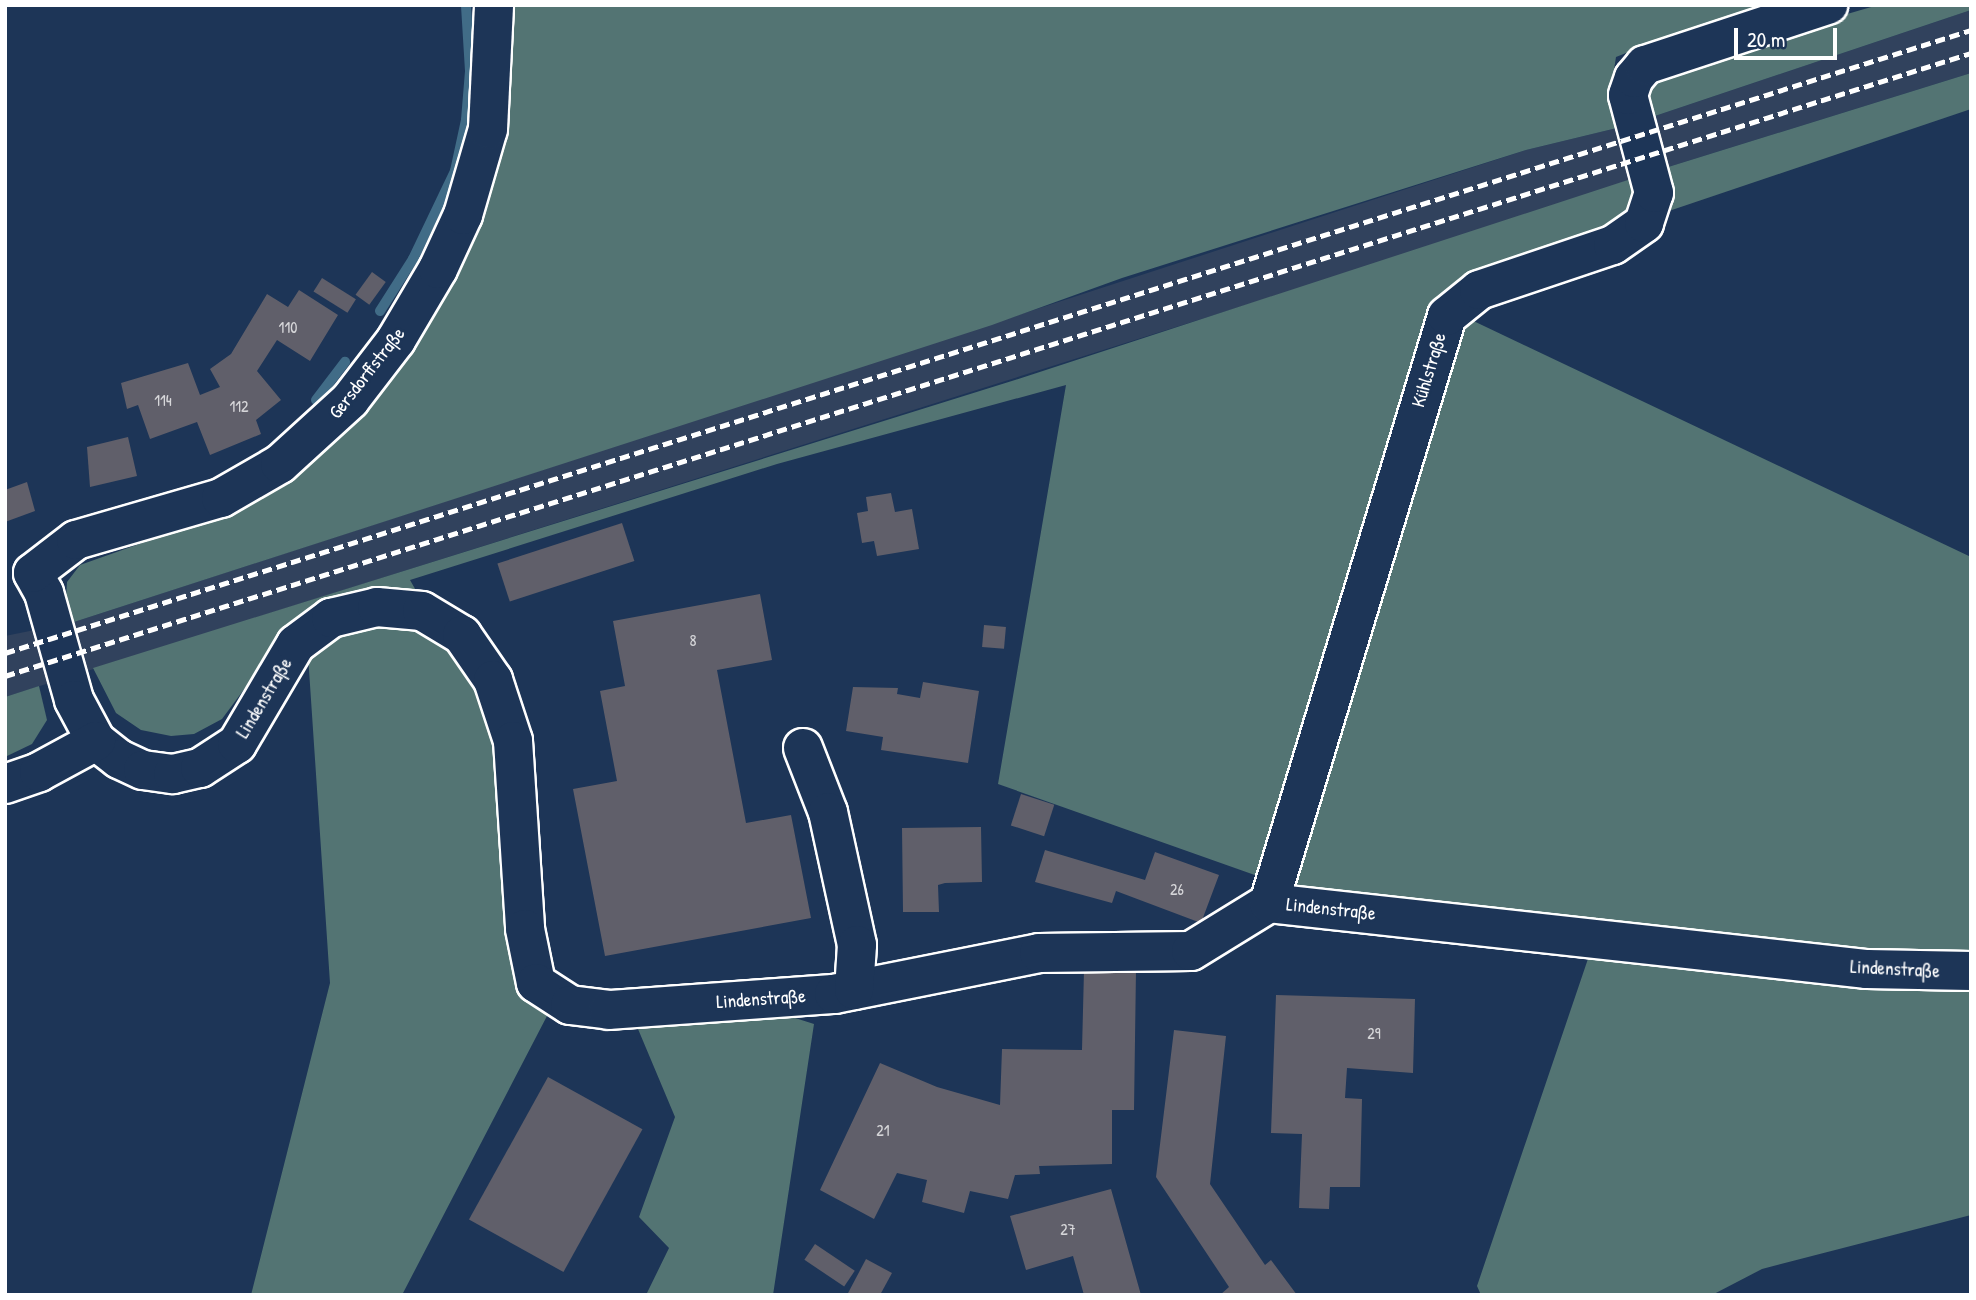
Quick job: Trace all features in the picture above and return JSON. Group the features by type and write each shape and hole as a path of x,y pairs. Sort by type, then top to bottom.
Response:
{"street":[{"name":"Gersdorffstraße","path":"19,568 76,540 221,498 280,464 350,400 402,331 438,269 463,215 488,129 494,5"},
{"name":"Kühlstraße","path":"1269,903 1447,316 1479,290 1613,245 1644,223 1654,193 1628,95 1634,78 1646,65 1661,56 1828,5"},
{"name":"Lindenstraße","path":"19,568 44,593 74,700 96,741 119,759 144,769 173,774 200,768 237,744 296,644 331,618 377,607 422,611 461,635 493,680 513,741 525,929 536,983 570,1005 609,1010 854,990 1039,953 1191,951 1269,903 1867,969 1971,971"},
{"path":"5,784 39,772 96,741"},
{"path":"803,748 828,811 857,946 854,990"}],"shaded area":[{"path":"1971,10 1971,73 1665,168 1649,118"},
{"path":"1621,127 1637,177 1537,213 5,697 5,636 74,622 1526,150"}],"green space":[{"path":"506,5 1773,5 1674,34 1616,57 1612,82 1621,127 1526,150 1122,278 992,325 74,622 66,599 67,582 80,565 187,527 404,351"},
{"path":"1878,5 1971,5 1971,10 1649,118 1645,108 1651,77 1673,65"},
{"path":"1971,73 1971,109 1663,213 1665,168"},
{"path":"1637,177 1628,222 1471,282 1266,879 998,784 1066,385 777,464 410,580 418,594 285,634 222,719 194,734 171,736 141,730 116,713 93,668 1015,380"},
{"path":"1463,316 1971,557 1971,1215 1762,1269 1712,1295 1481,1295 1477,1286 1592,947 1291,884"},
{"path":"377,623 415,623 441,639 465,667 490,712 501,749 521,983 547,1016 402,1295 251,1295 330,983 308,655 331,637"},
{"path":"39,686 47,720 32,744 5,757 5,697"},
{"path":"792,1017 814,1024 773,1295 646,1295 669,1248 639,1217 675,1117 638,1029"}],"building":[{"path":"372,272 386,282 369,305 356,295"},
{"path":"322,278 356,299 347,313 314,292"},
{"path":"299,290 338,315 310,361 277,340 257,371 281,400 256,420 261,434 210,455 197,422 150,439 138,405 127,409 121,383 188,363 200,395 220,387 210,369 231,354 267,294 288,307"},
{"path":"128,437 137,476 90,487 87,447"},
{"path":"27,482 35,511 5,522 5,490"},
{"path":"891,493 895,512 912,509 919,549 877,556 874,541 862,543 857,513 868,511 866,497"},
{"path":"622,523 634,561 510,602 497,563"},
{"path":"760,594 772,660 717,670 746,823 791,815 811,918 605,956 573,789 617,781 600,691 625,686 613,621"},
{"path":"984,625 1006,627 1004,649 982,647"},
{"path":"923,682 979,691 968,763 881,750 883,737 846,731 853,687 898,688 897,694 920,698"},
{"path":"1021,794 1054,805 1044,836 1011,825"},
{"path":"981,827 982,882 938,885 939,912 903,912 902,828"},
{"path":"1045,850 1145,880 1155,852 1219,875 1201,923 1116,891 1112,903 1035,882"},
{"path":"1084,970 1136,970 1134,1110 1112,1110 1112,1164 1039,1166 1040,1174 1015,1175 1008,1199 970,1191 964,1213 922,1202 927,1180 897,1173 874,1219 820,1190 880,1063 937,1087 1000,1105 1002,1049 1082,1050"},
{"path":"1276,995 1415,999 1413,1073 1347,1068 1345,1098 1362,1099 1360,1187 1330,1187 1329,1209 1299,1208 1302,1134 1271,1133"},
{"path":"1174,1030 1226,1036 1210,1184 1265,1265 1271,1260 1297,1295 1220,1295 1229,1287 1156,1177"},
{"path":"548,1077 642,1129 563,1272 469,1220"},
{"path":"1111,1189 1141,1295 1084,1295 1073,1256 1026,1270 1010,1216"},
{"path":"815,1244 855,1271 844,1287 804,1260"},
{"path":"866,1259 892,1273 880,1295 847,1295"}],"waterway":[{"path":"380,311 413,259 455,171 466,120 470,71 466,5"},
{"path":"316,400 345,362"}],"railway":[{"path":"5,653 1971,30"},
{"path":"5,676 1971,53"}]}
